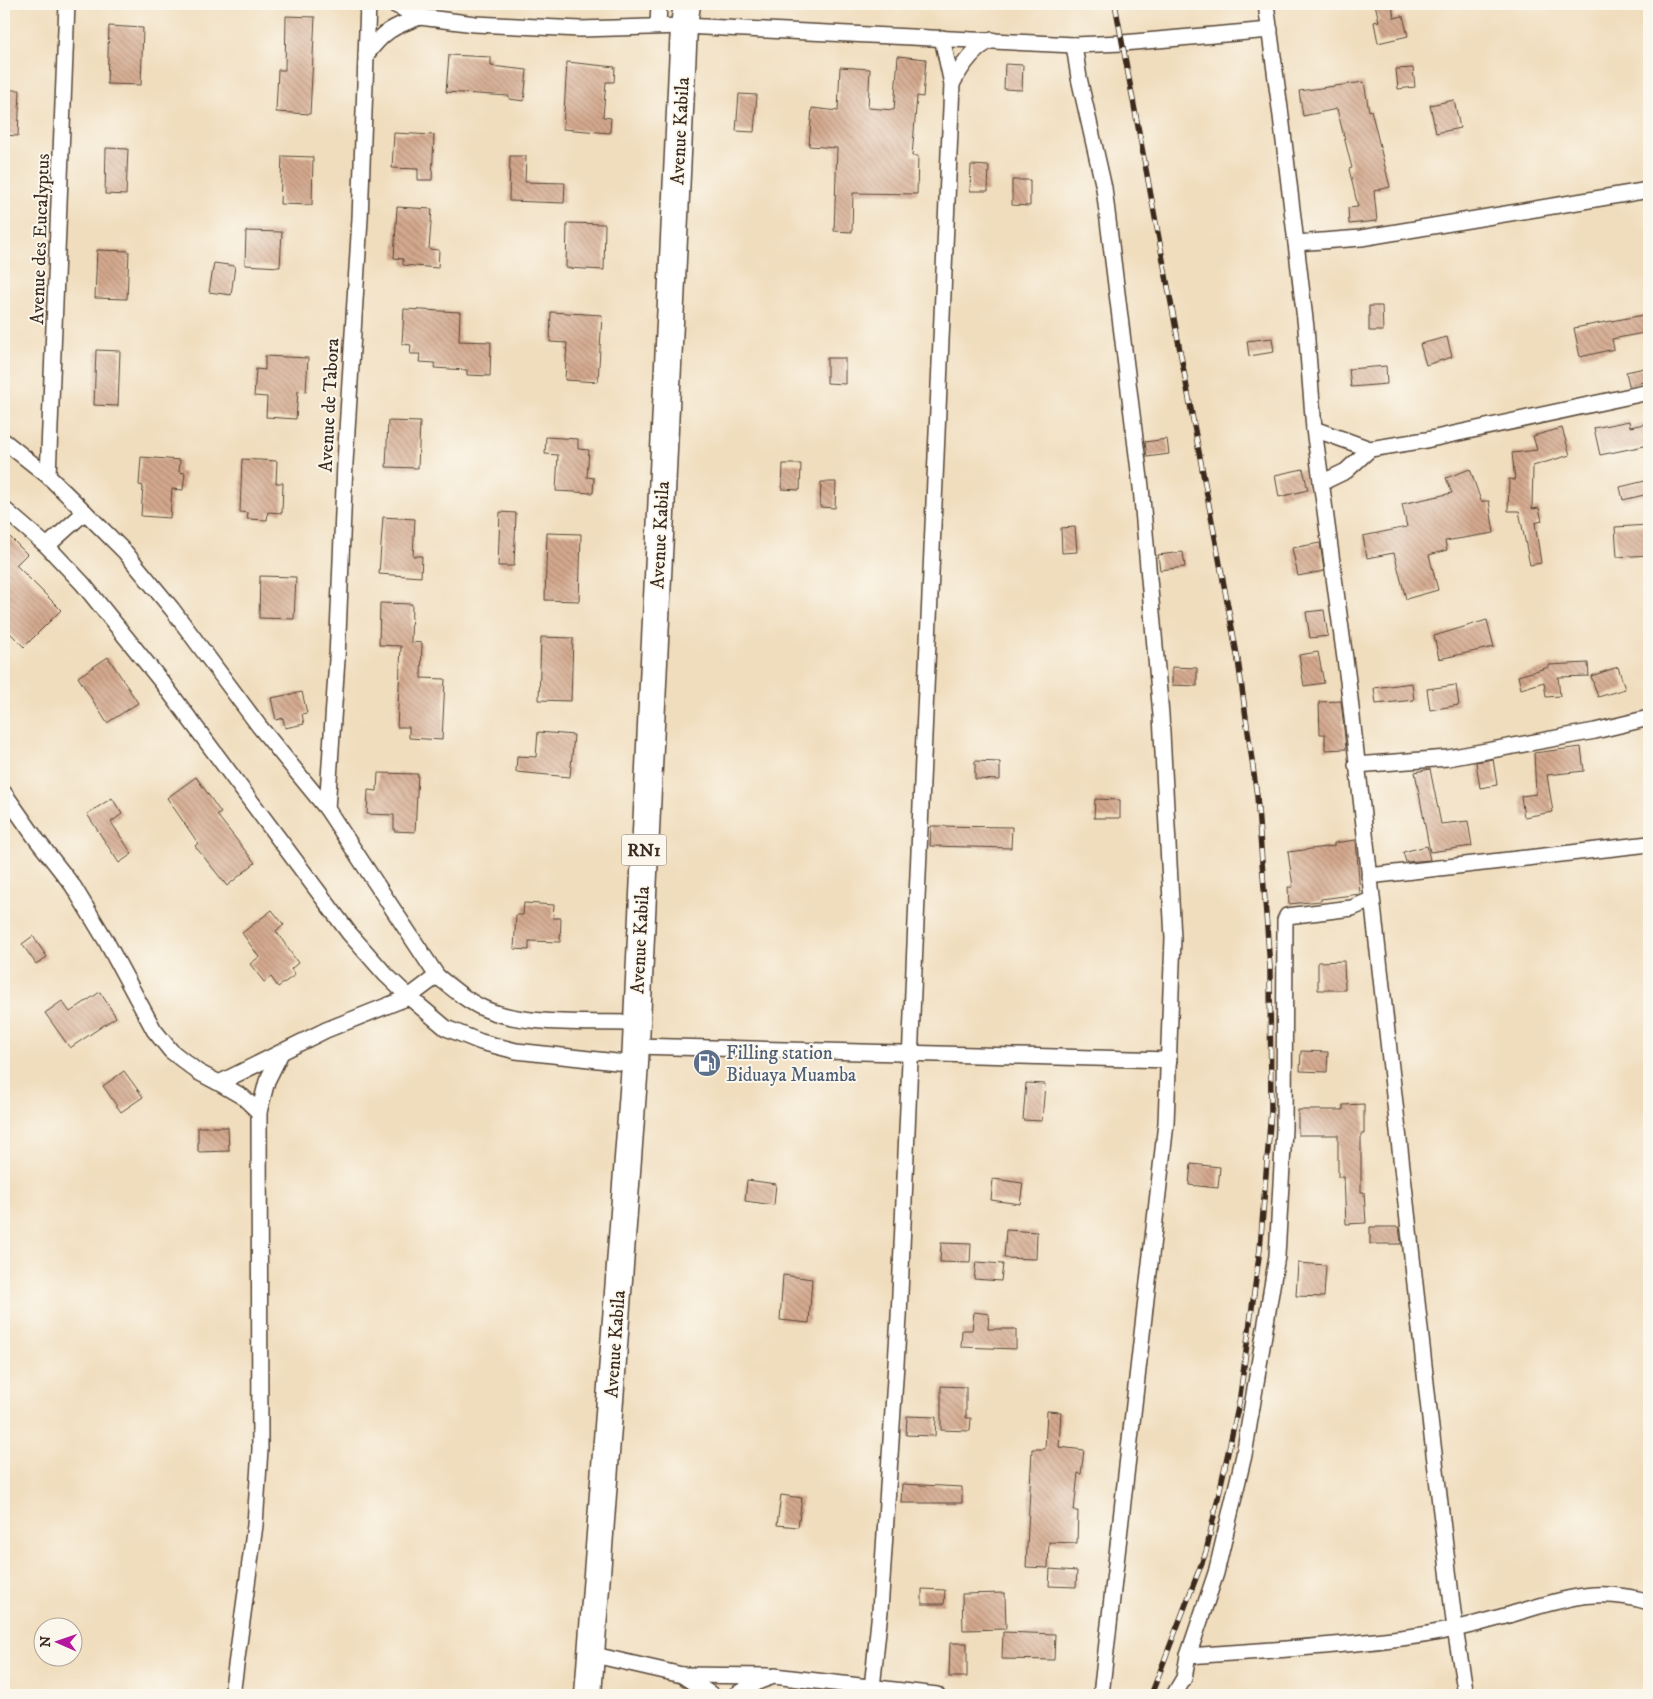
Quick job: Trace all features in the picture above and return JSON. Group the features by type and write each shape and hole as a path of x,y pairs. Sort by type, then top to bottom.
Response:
{"highway":[{"name":"Avenue Kabila","path":"588,1695 635,1044 686,15"}],"street":[{"name":"Avenue des Eucalyptus","path":"48,476 67,4"},
{"name":"Avenue de Tabora","path":"327,809 337,659 345,463 360,219 368,4"},
{"path":"393,4 420,17 475,24 616,29 658,26 686,15 942,38 1074,45 1124,43 1270,30"},
{"path":"658,26 659,4"},
{"path":"1266,4 1296,243 1314,429 1348,680 1371,900 1455,1629 1466,1695"},
{"path":"366,55 380,36 397,26 420,17"},
{"path":"872,1688 880,1611 898,1317 952,84 942,38"},
{"path":"952,84 965,62 983,44 992,40"},
{"path":"1074,45 1079,78 1104,188 1148,562 1161,715 1173,938 1166,1123 1149,1256 1101,1695"},
{"path":"1296,243 1361,238 1649,190"},
{"path":"1314,429 1370,449 1426,440 1649,392"},
{"path":"4,441 48,476 125,552 172,610 259,726 327,809 437,976 454,990 486,1009 635,1044"},
{"path":"1321,483 1346,471 1370,449"},
{"path":"4,509 47,546 83,584 134,647 349,933 385,974 446,1028 481,1042 533,1054 635,1044 1168,1060"},
{"path":"47,546 85,512"},
{"path":"1356,765 1448,758 1595,731 1649,718"},
{"path":"4,792 37,840 74,886 154,1030 171,1051 198,1072 243,1097 259,1112"},
{"path":"1369,876 1649,844"},
{"path":"1182,1695 1188,1656 1216,1574 1244,1455 1276,1256 1284,1128 1285,920 1287,916 1352,908 1371,900"},
{"path":"219,1083 367,1012 409,997 437,976"},
{"path":"232,1695 255,1525 260,1449 259,1112 265,1089 280,1054"},
{"path":"1188,1656 1401,1638 1455,1629 1563,1598 1596,1594 1627,1595 1649,1602"},
{"path":"590,1654 682,1675 774,1676 936,1695"},
{"path":"682,1675 712,1695"},
{"path":"736,1695 760,1680 774,1676"},
{"path":"1174,1695 1184,1678"}],"building":[{"path":"1375,4 1392,4 1394,18 1403,16 1408,36 1378,43 1374,22 1379,21"},
{"path":"286,16 315,17 310,114 276,112 278,70 285,70"},
{"path":"109,26 143,28 141,85 107,84"},
{"path":"449,55 491,57 491,66 527,70 524,101 509,99 509,96 446,92"},
{"path":"898,56 926,59 923,97 917,96 912,156 918,156 917,194 853,193 852,232 834,231 837,148 809,146 812,108 838,111 840,67 870,69 868,108 894,110"},
{"path":"567,62 615,67 614,82 606,82 603,117 611,118 610,133 563,129"},
{"path":"1005,64 1023,65 1022,90 1004,89"},
{"path":"1413,68 1415,87 1398,89 1396,69"},
{"path":"1364,82 1369,111 1371,110 1390,187 1374,191 1377,221 1349,224 1348,208 1358,207 1349,169 1352,168 1337,109 1303,116 1299,91"},
{"path":"4,90 20,90 18,136 4,135"},
{"path":"739,94 757,95 754,132 736,131"},
{"path":"1454,100 1460,128 1436,133 1430,105"},
{"path":"394,133 434,135 432,180 418,180 418,169 392,168"},
{"path":"106,148 128,149 126,195 105,194"},
{"path":"282,156 313,157 312,205 280,204"},
{"path":"510,156 526,156 525,182 565,183 564,203 509,201"},
{"path":"971,165 989,166 988,191 970,191"},
{"path":"1012,180 1030,180 1030,206 1012,205"},
{"path":"397,207 432,209 429,249 439,250 438,268 403,265 403,259 394,258"},
{"path":"567,223 605,224 604,270 566,268"},
{"path":"246,231 282,232 280,267 245,265"},
{"path":"97,250 129,251 127,299 95,298"},
{"path":"214,263 235,266 231,295 209,292"},
{"path":"1369,306 1382,306 1383,331 1369,331"},
{"path":"404,309 460,312 459,341 491,342 490,376 467,375 467,370 434,368 435,363 419,362 420,354 410,354 411,345 402,344"},
{"path":"551,312 602,315 598,382 565,380 567,343 550,342"},
{"path":"1649,314 1649,332 1612,339 1614,349 1580,357 1574,328"},
{"path":"1447,337 1452,357 1426,365 1420,344"},
{"path":"1272,338 1274,352 1249,356 1247,341"},
{"path":"96,350 120,351 118,406 94,405"},
{"path":"265,356 308,358 306,392 298,391 296,419 266,417 267,397 254,396 256,369 265,370"},
{"path":"827,358 845,358 845,384 827,383"},
{"path":"1386,366 1387,384 1351,387 1349,369"},
{"path":"1649,367 1649,381 1629,385 1626,372"},
{"path":"388,421 420,422 418,468 386,467"},
{"path":"1629,421 1630,427 1649,423 1649,445 1600,455 1594,428"},
{"path":"1562,428 1570,455 1533,466 1532,509 1539,508 1542,521 1535,523 1541,563 1530,565 1519,511 1508,511 1509,479 1515,480 1512,453 1537,450 1533,436"},
{"path":"546,437 578,439 578,449 589,450 587,477 594,478 593,493 556,491 558,455 545,454"},
{"path":"1167,439 1169,454 1147,457 1145,442"},
{"path":"141,457 180,460 179,472 185,473 183,490 172,489 170,518 141,516 143,486 139,485"},
{"path":"242,459 277,461 276,483 283,483 282,513 268,512 267,520 247,519 248,513 240,512"},
{"path":"783,464 801,464 800,490 782,489"},
{"path":"1303,469 1308,490 1279,497 1275,475"},
{"path":"1470,469 1481,501 1489,501 1494,533 1445,541 1447,550 1429,555 1438,590 1406,599 1394,553 1367,558 1363,536 1407,527 1402,504 1452,493 1446,478"},
{"path":"1645,481 1648,494 1623,500 1620,487"},
{"path":"821,482 836,482 835,508 820,507"},
{"path":"500,512 516,513 514,566 498,566"},
{"path":"383,517 415,519 413,556 422,556 421,577 379,574"},
{"path":"1649,525 1649,555 1617,557 1615,527"},
{"path":"1075,527 1077,552 1062,553 1061,528"},
{"path":"4,531 27,554 16,565 61,610 24,647 4,627"},
{"path":"547,533 581,534 579,601 545,600"},
{"path":"1320,543 1324,571 1298,576 1292,548"},
{"path":"1183,552 1185,567 1160,570 1158,555"},
{"path":"260,576 296,577 294,619 259,618"},
{"path":"380,603 412,604 411,642 422,643 421,678 445,679 442,740 409,738 409,727 397,727 401,646 379,645"},
{"path":"1324,610 1328,636 1310,638 1306,612"},
{"path":"1487,620 1494,647 1439,659 1434,636"},
{"path":"541,637 573,638 571,701 539,700"},
{"path":"1318,652 1324,683 1304,686 1299,655"},
{"path":"108,657 138,703 107,723 78,677"},
{"path":"1588,663 1589,676 1558,677 1560,696 1546,697 1544,682 1521,689 1518,676 1549,667 1549,665"},
{"path":"1172,667 1197,668 1197,686 1172,685"},
{"path":"1618,667 1625,689 1598,697 1591,676"},
{"path":"1412,683 1414,700 1376,704 1374,688"},
{"path":"1456,685 1459,705 1430,710 1427,689"},
{"path":"302,692 307,713 302,714 304,724 285,728 283,718 276,720 271,698"},
{"path":"1341,701 1346,749 1325,750 1325,734 1320,734 1319,702"},
{"path":"538,732 574,735 570,777 516,772 517,756 536,757"},
{"path":"1581,747 1584,771 1547,775 1553,812 1524,817 1521,796 1536,794 1534,753"},
{"path":"1493,759 1497,785 1480,788 1476,762"},
{"path":"975,761 1000,762 1000,780 975,779"},
{"path":"1430,769 1441,824 1468,821 1472,846 1430,852 1415,772"},
{"path":"378,773 418,774 415,832 394,831 394,815 367,814 368,790 377,791"},
{"path":"196,777 221,813 217,815 255,863 227,886 195,846 198,843 167,798"},
{"path":"112,798 122,814 111,822 132,854 119,863 87,814"},
{"path":"1095,799 1120,800 1120,818 1094,818"},
{"path":"931,826 1012,827 1011,848 930,846"},
{"path":"1356,840 1360,894 1289,904 1288,887 1293,887 1288,852 1334,846 1334,843"},
{"path":"1427,846 1430,860 1406,862 1403,852"},
{"path":"524,903 554,905 553,918 561,918 560,942 529,941 529,950 514,949 516,915 523,915"},
{"path":"272,910 284,925 276,931 298,963 291,969 295,975 278,987 271,977 264,982 250,964 259,957 242,933"},
{"path":"33,936 47,957 36,964 22,944"},
{"path":"1344,961 1345,990 1318,990 1318,962"},
{"path":"100,992 116,1017 70,1048 45,1013 62,1001 70,1012"},
{"path":"1301,1051 1328,1052 1327,1072 1300,1071"},
{"path":"124,1071 143,1097 121,1112 103,1086"},
{"path":"1026,1083 1045,1084 1042,1121 1023,1120"},
{"path":"1364,1104 1364,1134 1361,1134 1361,1192 1364,1192 1366,1223 1346,1224 1344,1177 1338,1177 1338,1135 1298,1135 1298,1110 1343,1110 1343,1105"},
{"path":"198,1127 228,1127 229,1151 198,1152"},
{"path":"1191,1164 1220,1167 1218,1188 1189,1185"},
{"path":"993,1179 1023,1183 1020,1204 991,1200"},
{"path":"747,1180 776,1184 774,1205 745,1201"},
{"path":"1370,1227 1399,1227 1401,1244 1370,1244"},
{"path":"1006,1230 1037,1232 1036,1259 1004,1258"},
{"path":"941,1243 971,1244 970,1263 940,1262"},
{"path":"976,1262 1003,1264 1001,1281 974,1279"},
{"path":"1298,1263 1326,1265 1324,1297 1296,1296"},
{"path":"783,1275 812,1279 809,1323 780,1320"},
{"path":"974,1312 989,1314 988,1329 1016,1329 1016,1349 961,1347 962,1330 972,1330"},
{"path":"941,1386 966,1387 966,1418 971,1418 970,1431 941,1430"},
{"path":"1047,1411 1061,1412 1059,1447 1084,1450 1081,1474 1078,1473 1074,1511 1078,1511 1077,1543 1049,1542 1048,1568 1026,1567 1032,1449 1045,1449"},
{"path":"907,1416 936,1417 935,1436 906,1435"},
{"path":"902,1484 962,1487 962,1503 901,1503"},
{"path":"781,1495 802,1498 798,1527 777,1525"},
{"path":"1050,1569 1077,1571 1076,1587 1049,1586"},
{"path":"922,1589 945,1590 944,1604 922,1604"},
{"path":"1005,1593 1006,1629 963,1630 962,1594"},
{"path":"1003,1632 1055,1634 1054,1660 1002,1659"},
{"path":"950,1643 967,1643 967,1677 949,1677"}],"railway":[{"path":"1115,4 1238,660 1257,796 1270,967 1271,1111 1260,1249 1239,1403 1206,1552 1151,1695"}],"place":[{"name":"Filling station Biduaya Muamba","path":"707,1063"}]}
